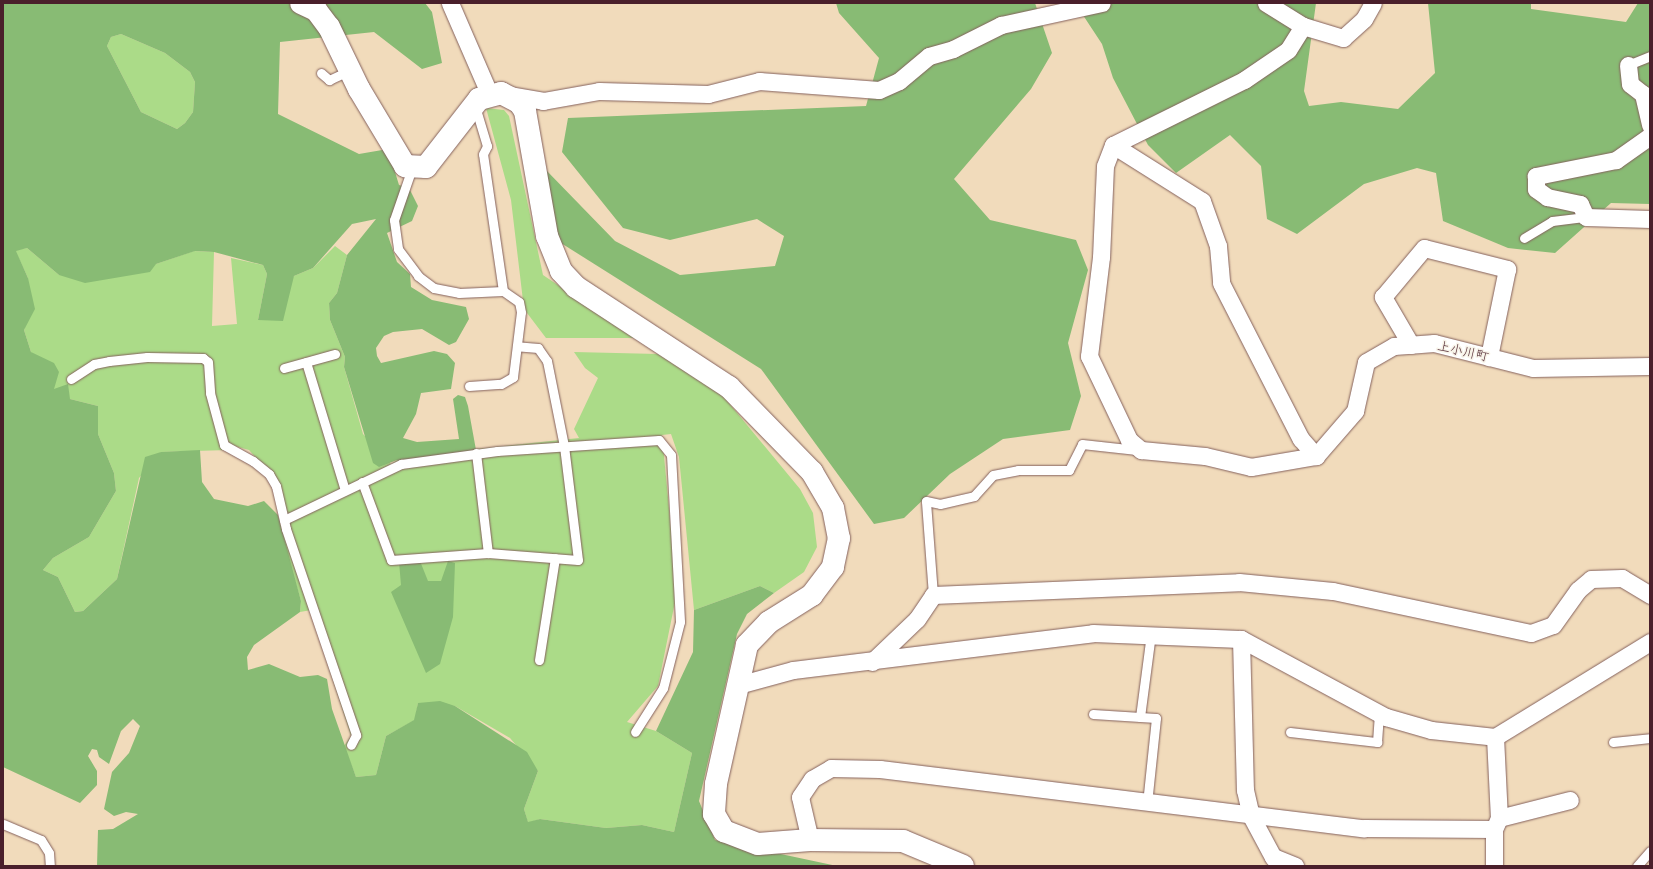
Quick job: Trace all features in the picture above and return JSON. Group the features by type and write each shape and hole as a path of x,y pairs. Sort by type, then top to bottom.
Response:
{"street":[{"path":"301,3 316,10 329,27 350,70 398,157 412,168 426,167 491,97"},
{"path":"450,3 491,97 525,111 547,236 561,271 576,287 729,387 812,472 833,508 839,538 833,567 812,595 768,622 747,645 716,784 714,814 724,831 758,844 810,840 903,841 963,866"},
{"path":"491,97 543,101 599,91 708,94 759,81 879,90 899,81 929,56 953,49 1001,25 1102,3"},
{"path":"1266,3 1303,26 1343,38 1364,19 1373,3"},
{"path":"1303,26 1288,50 1244,80 1113,145 1105,166 1101,257 1089,356 1129,440 1141,450 1205,456 1251,467 1316,456"},
{"path":"1628,65 1630,84 1644,94 1650,126"},
{"path":"1650,136 1616,160 1536,176 1536,189 1547,197 1580,204 1586,217 1650,219"},
{"path":"1113,145 1202,201 1218,246 1221,283 1302,440 1316,456"},
{"path":"1411,345 1383,297 1424,248 1507,268 1489,357"},
{"name":"上小川町","path":"1316,456 1355,411 1366,362 1394,346 1434,343 1533,368 1650,366"},
{"path":"871,662 917,619 933,595 1239,582 1333,591 1531,633 1554,625 1578,590 1591,579 1622,578 1650,595"},
{"path":"738,685 793,670 871,662 1094,633 1151,633 1241,639 1378,712 1431,730 1495,737 1650,642"},
{"path":"1241,639 1244,790 1251,816 1273,857 1294,866"},
{"path":"1494,866 1496,823 1495,737"},
{"path":"810,840 800,797 812,779 831,768 880,769 1251,816 1364,828 1496,823 1570,800"}],"lane":[{"path":"1628,65 1650,56"},
{"path":"321,73 329,80 350,70"},
{"path":"491,97 487,146 483,154 504,291"},
{"path":"412,168 394,220 398,249 418,276 434,288 459,293 504,291 519,302 517,346 513,377 509,382 469,386"},
{"path":"1524,238 1552,221 1586,217"},
{"path":"362,482 390,560 488,553 578,560 564,446 547,361 538,348 517,346"},
{"path":"284,368 335,354"},
{"path":"71,379 94,364 109,361 144,357 203,358 209,367 210,393 224,445 269,474 276,486 284,520 356,735 351,746"},
{"path":"306,362 345,490"},
{"path":"284,520 401,464 476,454 564,446 659,440 671,455 680,622 663,688 635,732"},
{"path":"933,595 926,501 940,504 974,496 993,475 1018,470 1069,470 1082,444 1141,450"},
{"path":"476,454 488,553"},
{"path":"539,660 555,558"},
{"path":"1140,717 1151,633"},
{"path":"1290,732 1377,742 1378,712"},
{"path":"1093,714 1156,718 1147,803"},
{"path":"1613,742 1650,738"},
{"path":"3,824 40,840 49,853 50,866"},
{"path":"1636,866 1650,851"}],"green space":[{"path":"3,3 425,3 432,12 442,63 422,69 374,32 280,42 278,114 359,154 388,149 399,185 409,188 418,206 412,221 387,233 397,262 410,274 411,287 432,300 466,307 469,319 456,342 449,345 422,329 393,332 384,336 376,348 377,356 381,363 434,351 447,354 455,363 451,389 421,393 416,414 403,438 417,442 459,439 453,399 458,395 465,397 468,406 476,450 406,464 397,460 379,467 373,463 344,367 345,357 330,320 329,303 337,293 347,255 376,219 352,224 313,268 294,276 283,321 258,320 267,274 263,265 214,252 195,251 156,264 150,272 85,283 59,275 27,248 16,251 28,278 35,309 24,330 31,352 54,363 59,372 54,389 68,384 70,399 98,406 98,434 114,473 116,491 89,537 53,558 43,570 58,577 75,612 83,611 117,579 145,457 161,452 200,450 202,482 214,499 248,506 264,501 278,515 301,601 300,612 254,645 247,657 248,670 269,664 300,677 318,675 327,679 332,709 356,777 376,775 386,736 414,720 418,703 440,701 455,706 527,752 538,771 524,809 528,822 540,819 606,828 642,825 674,832 692,753 656,731 693,652 694,610 760,586 774,593 747,614 737,634 699,801 715,840 837,866 97,866 98,830 113,829 138,814 126,812 114,816 104,809 112,772 129,753 140,726 133,719 121,731 109,764 99,757 97,750 92,749 88,756 97,771 97,785 80,803 3,767","holes":["121,34 165,53 190,72 195,82 193,112 185,123 177,129 141,112 107,46 111,37"]},
{"path":"836,3 1035,3 1052,53 1031,89 954,179 990,220 1076,240 1088,270 1068,343 1081,396 1070,430 1003,439 950,474 904,518 874,524 761,369 553,238 546,170 615,241 680,275 775,266 784,236 757,219 670,240 623,228 562,152 568,118 866,106 879,58 839,13"},
{"path":"1075,3 1316,3 1304,91 1309,106 1341,102 1398,109 1435,73 1428,3 1531,3 1531,9 1626,22 1638,3 1650,3 1650,204 1611,203 1555,253 1508,248 1443,221 1436,173 1417,168 1364,184 1297,234 1267,219 1261,166 1230,135 1176,173 1148,145 1113,78 1102,44"},
{"path":"121,34 165,53 190,72 195,82 193,112 185,123 177,129 141,112 107,46 111,37"},
{"path":"486,108 504,110 509,116 543,275 636,338 546,338 524,309 511,200"},
{"path":"335,246 347,255 337,293 329,303 330,320 345,357 344,367 363,434 391,464 397,460 476,449 579,438 574,429 598,378 585,368 574,352 658,354 723,396 800,489 813,513 817,547 804,572 774,593 760,586 694,610 679,457 671,434 662,435 677,592 658,686 627,722 656,731 692,753 674,832 642,825 606,828 540,819 528,823 524,809 538,771 510,738 455,706 418,703 415,720 386,736 376,775 356,777 344,746 351,736 322,647 317,609 300,612 301,601 281,533 291,529 285,506 270,473 249,450 231,445 228,450 161,452 139,478 117,579 83,611 75,612 58,577 43,570 53,558 89,537 116,491 114,473 98,434 98,406 70,399 54,389 31,352 24,330 28,318 28,278 15,250 27,248 59,275 156,264 194,251 214,252 212,326 237,324 231,258 263,265 267,274 258,320 294,276 313,268"},
{"path":"420,561 428,581 441,581 448,561 455,563 453,617 440,664 426,673 391,592 401,585 399,562"}]}
